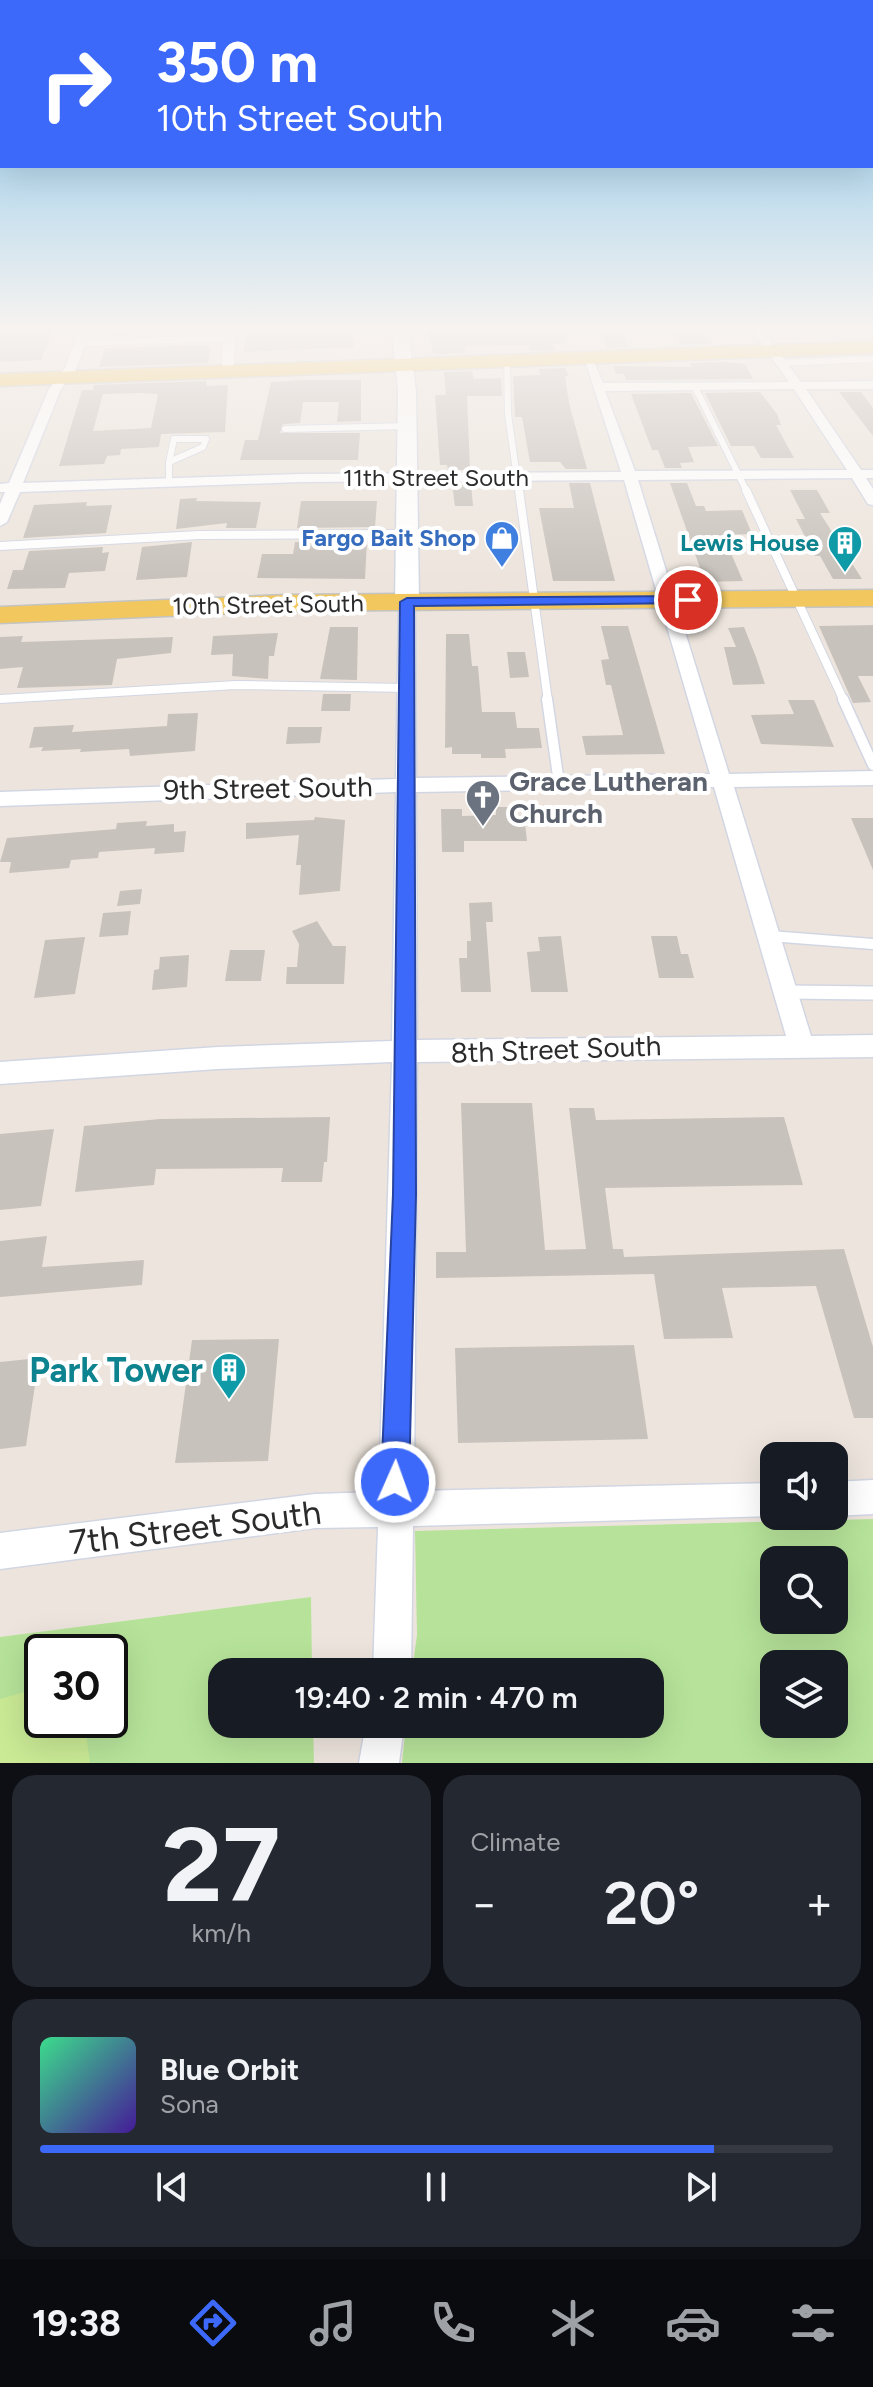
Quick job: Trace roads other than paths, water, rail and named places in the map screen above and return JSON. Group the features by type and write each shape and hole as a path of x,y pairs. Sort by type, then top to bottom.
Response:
{"main road":[{"name":"10th Street South","path":"0,615 212,605 873,598"}],"street":[{"path":"0,522 6,488 43,412"},
{"path":"393,1658 405,1053 407,412"},
{"path":"608,412 802,1046"},
{"path":"815,412 873,501"},
{"name":"11th Street South","path":"6,488 407,477 630,478 873,474"},
{"name":"9th Street South","path":"0,799 168,790 873,778"},
{"name":"8th Street South","path":"0,1073 94,1065 591,1045 873,1046"},
{"path":"848,1498 873,1497"},
{"name":"7th Street South","path":"0,1551 315,1511 760,1500"},
{"path":"379,1763 383,1738"}],"lane":[{"path":"508,412 559,783"},
{"path":"708,412 740,475 873,765"},
{"path":"285,429 407,426"},
{"path":"169,462 203,447 206,439 174,439 169,462 169,482"},
{"path":"0,546 199,535 407,534"},
{"path":"0,699 236,685 407,688"},
{"path":"770,936 873,944"},
{"path":"786,992 873,993"}],"place":[{"name":"Fargo Bait Shop","path":"502,569"},
{"name":"Lewis House","path":"845,574"},
{"name":"Grace Lutheran Church","path":"483,828"},
{"name":"Park Tower","path":"229,1401"}]}
